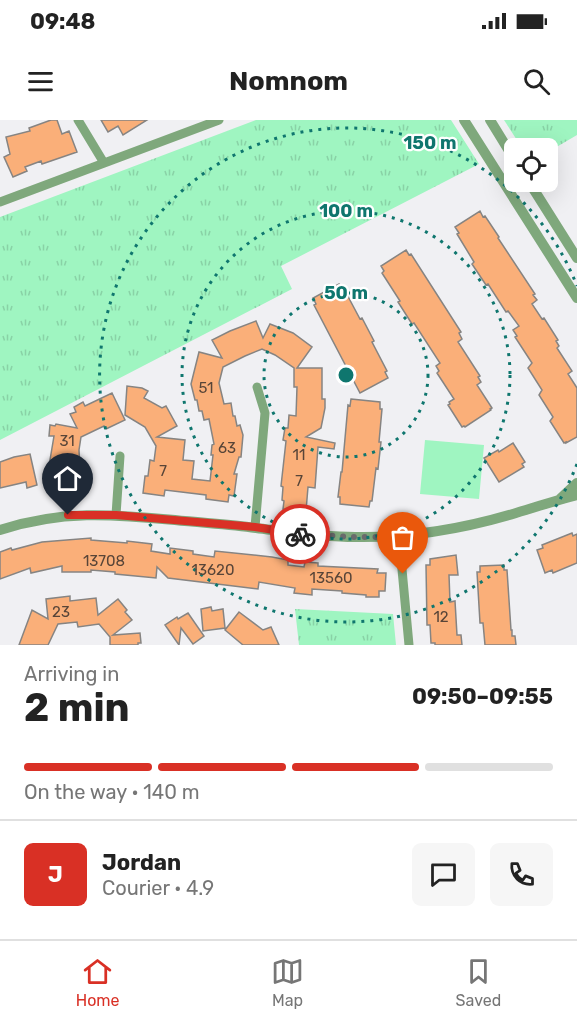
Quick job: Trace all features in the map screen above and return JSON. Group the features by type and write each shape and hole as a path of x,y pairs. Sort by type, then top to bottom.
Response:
{"street":[{"path":"78,120 104,163"},
{"path":"0,202 219,120"},
{"path":"464,120 577,298"},
{"path":"490,120 504,143"},
{"path":"535,192 577,258"},
{"path":"255,527 265,413 257,387"},
{"path":"116,515 120,456"},
{"path":"560,499 577,483"},
{"path":"0,530 23,522 68,515 116,515 255,527 296,533 399,537 458,528 577,495"},
{"path":"399,537 409,645"}],"green space":[{"path":"256,120 451,120 479,164 281,266 292,289 0,440 0,217"},
{"path":"504,120 577,120 577,135 558,146 558,138 516,138"},
{"path":"425,440 484,445 479,499 420,494"},
{"path":"295,609 393,614 396,645 299,645"}],"building":[{"path":"57,120 62,134 69,131 77,152 42,164 41,161 25,167 27,171 13,177 4,157 10,154 6,137 30,131 29,128"},
{"path":"101,120 147,120 123,135 118,126 108,132"},
{"path":"480,211 535,294 533,295 537,300 532,304 558,340 556,341 559,346 557,348 572,371 568,374 577,388 577,437 566,443 550,421 553,417 539,395 542,390 528,368 532,363 515,337 517,336 513,330 519,326 508,311 506,312 488,284 486,285 457,234 459,233 455,227"},
{"path":"406,250 409,255 411,254 461,332 459,333 462,339 458,342 480,376 478,377 481,382 477,385 492,408 465,427 462,427 448,405 454,399 437,373 439,371 436,366 440,363 414,323 412,324 382,273 384,271 381,266"},
{"path":"339,284 360,319 362,318 387,371 385,372 388,378 360,393 314,305 316,304 313,298"},
{"path":"256,321 263,338 270,324 293,333 312,347 297,368 322,368 322,399 325,399 325,408 321,428 306,437 335,443 334,449 318,447 315,488 308,487 306,511 283,509 284,501 282,500 285,428 288,428 289,415 296,416 297,387 294,387 294,368 262,349 223,367 219,383 224,404 231,403 233,416 235,416 237,426 240,425 243,435 241,457 239,457 234,474 237,474 234,496 229,495 228,502 206,499 206,495 165,490 164,496 143,493 145,476 148,476 150,460 154,461 156,446 145,427 125,415 127,386 148,391 144,398 162,408 166,406 177,426 157,437 185,440 183,460 194,461 192,479 210,481 212,445 214,444 209,419 204,420 202,411 199,411 191,384 199,352 222,358 212,340"},
{"path":"112,393 125,420 106,429 104,426 81,437 80,471 85,471 85,481 78,481 78,489 53,489 53,460 50,460 54,436 49,436 50,425 77,428 70,414 76,412 74,407 83,402 85,406"},
{"path":"351,399 380,402 380,409 382,409 378,469 376,468 372,501 369,507 340,504 340,497 338,497 348,405 350,406"},
{"path":"513,443 525,462 522,464 524,467 499,482 484,458"},
{"path":"30,454 37,485 27,488 26,482 0,488 0,462"},
{"path":"572,533 573,536 577,534 577,563 553,573 552,570 545,573 537,550 543,548 542,545"},
{"path":"91,538 91,540 152,544 151,551 170,554 170,548 214,557 215,551 272,557 288,560 288,565 304,567 305,562 318,563 318,566 378,569 377,573 386,573 385,591 379,591 379,597 366,597 366,595 342,593 342,591 312,589 312,595 294,593 295,588 259,582 258,589 168,578 157,567 156,578 91,570 91,572 62,572 62,566 31,573 30,568 0,579 0,552 42,542"},
{"path":"456,555 458,575 449,575 450,602 455,601 457,635 461,635 462,645 435,645 431,643 430,625 427,625 426,565 430,565 430,559"},
{"path":"504,565 504,570 507,570 511,630 512,636 515,636 516,645 485,645 483,623 480,623 477,572 480,572 480,566"},
{"path":"70,596 70,601 96,598 98,615 118,599 132,620 113,635 140,633 141,643 138,645 110,645 110,637 99,624 78,627 77,622 58,624 48,645 19,645 32,610 48,619 46,599"},
{"path":"211,607 212,611 223,609 225,628 203,631 201,609"},
{"path":"239,612 263,630 271,627 279,645 243,645 225,630"},
{"path":"188,613 204,636 193,644 181,628 179,645 165,625"}],"way so far":[{"path":"300,534 399,537 403,574"}],"route":[{"path":"68,515 116,515 255,527 300,534"}]}
